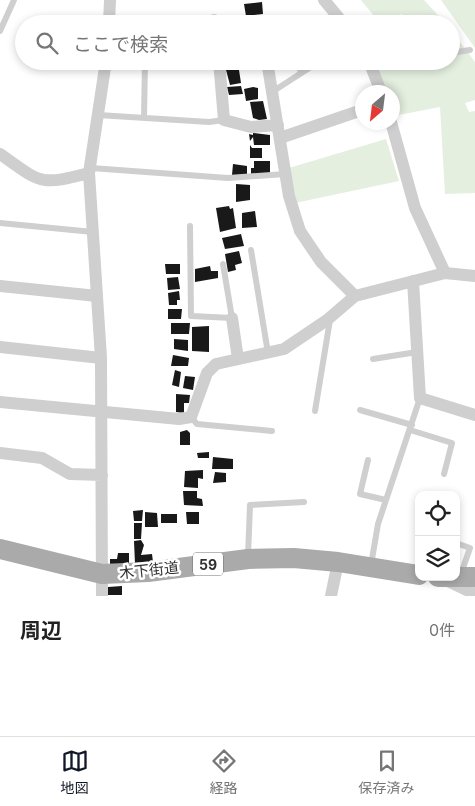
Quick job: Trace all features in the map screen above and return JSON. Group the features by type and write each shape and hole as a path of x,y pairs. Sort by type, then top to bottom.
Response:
{"main road":[{"name":"木下街道","path":"0,549 102,574 148,572 248,559 301,558 415,573"}],"street":[{"path":"109,15 110,0"},
{"path":"324,0 336,15"},
{"path":"102,596 102,358 90,171 105,70"},
{"path":"220,70 224,120 251,127 279,131 355,112"},
{"path":"268,70 293,212 300,231 321,262 355,296"},
{"path":"372,70 378,85"},
{"path":"393,130 415,208 445,273"},
{"path":"0,154 37,180 56,182 90,171"},
{"path":"0,402 102,414 179,420 191,417 206,373 216,364 284,349 331,316 355,296 445,273 475,276"},
{"path":"413,281 420,398 475,415"},
{"path":"0,286 97,296"},
{"path":"232,318 238,359"},
{"path":"0,347 102,358"},
{"path":"0,453 42,458 70,474 102,476"},
{"path":"332,596 338,562"},
{"path":"448,581 475,594"}],"lane":[{"path":"0,31 14,0"},
{"path":"460,52 470,50"},
{"path":"144,118 145,70"},
{"path":"272,92 306,70"},
{"path":"98,115 209,122 224,120"},
{"path":"90,171 228,178 287,174"},
{"path":"0,223 93,232"},
{"path":"190,226 191,316 232,318 223,264"},
{"path":"251,250 268,354"},
{"path":"315,412 331,316"},
{"path":"373,359 417,352"},
{"path":"370,566 378,524 420,398"},
{"path":"360,410 452,443 444,474"},
{"path":"191,417 198,424 272,431"},
{"path":"368,460 360,494 386,500"},
{"path":"248,559 250,505 304,502"},
{"path":"460,544 470,548 468,574"}],"green space":[{"path":"361,0 424,0 438,15 402,14 373,15"},
{"path":"441,0 475,0 475,48 460,27 460,15 452,15"},
{"path":"460,42 475,62 475,100 465,103 469,112 475,111 475,193 445,194 440,107 400,115 400,85 382,85 376,70 460,70"},
{"path":"386,139 399,181 295,203 289,168"}],"building":[{"path":"262,2 263,14 246,15 244,4"},
{"path":"226,70 239,70 241,83 230,85"},
{"path":"241,86 243,94 229,95 227,87"},
{"path":"258,88 258,99 246,101 244,89"},
{"path":"263,101 267,119 259,120 253,118 250,102"},
{"path":"253,133 270,135 270,145 254,145 253,137 250,141 249,134 253,135"},
{"path":"250,145 252,148 262,148 262,158 250,158"},
{"path":"254,161 270,161 270,174 251,174 251,168 254,168"},
{"path":"233,164 247,166 247,175 232,175"},
{"path":"236,184 250,185 250,200 236,202"},
{"path":"229,206 230,209 233,208 236,228 220,232 216,208"},
{"path":"255,211 257,227 242,228 242,213"},
{"path":"241,234 244,246 225,249 222,238"},
{"path":"239,251 242,263 235,265 236,270 228,272 225,254"},
{"path":"165,264 180,264 180,274 166,274"},
{"path":"210,266 211,271 218,271 218,278 195,282 195,269"},
{"path":"178,277 180,289 168,290 167,278"},
{"path":"179,291 180,300 177,300 177,305 169,305 168,293"},
{"path":"168,309 182,309 181,319 168,319"},
{"path":"171,323 190,323 189,334 171,334"},
{"path":"209,326 209,352 192,351 192,327"},
{"path":"174,339 188,340 188,351 174,349"},
{"path":"173,355 189,358 188,366 171,366"},
{"path":"175,370 181,372 179,387 172,385"},
{"path":"185,376 195,377 193,390 183,388"},
{"path":"176,394 190,395 189,403 184,403 184,413 176,412"},
{"path":"187,430 190,433 190,445 180,445 180,432"},
{"path":"209,452 209,458 198,458 197,453"},
{"path":"213,457 233,459 233,469 212,469"},
{"path":"203,470 203,479 198,478 198,488 184,487 185,471"},
{"path":"215,472 226,473 226,482 213,483"},
{"path":"183,491 197,491 197,498 202,499 203,506 184,505"},
{"path":"143,510 142,521 134,521 133,511"},
{"path":"145,512 157,513 158,527 145,527"},
{"path":"186,512 199,512 199,524 187,524"},
{"path":"161,514 177,514 177,523 161,523"},
{"path":"134,523 142,523 141,539 134,539"},
{"path":"141,540 144,545 141,555 152,554 153,562 135,564 134,541"},
{"path":"118,553 129,553 129,563 127,562 125,565 110,565 110,559 117,559"},
{"path":"122,586 122,595 108,595 108,587"}]}
